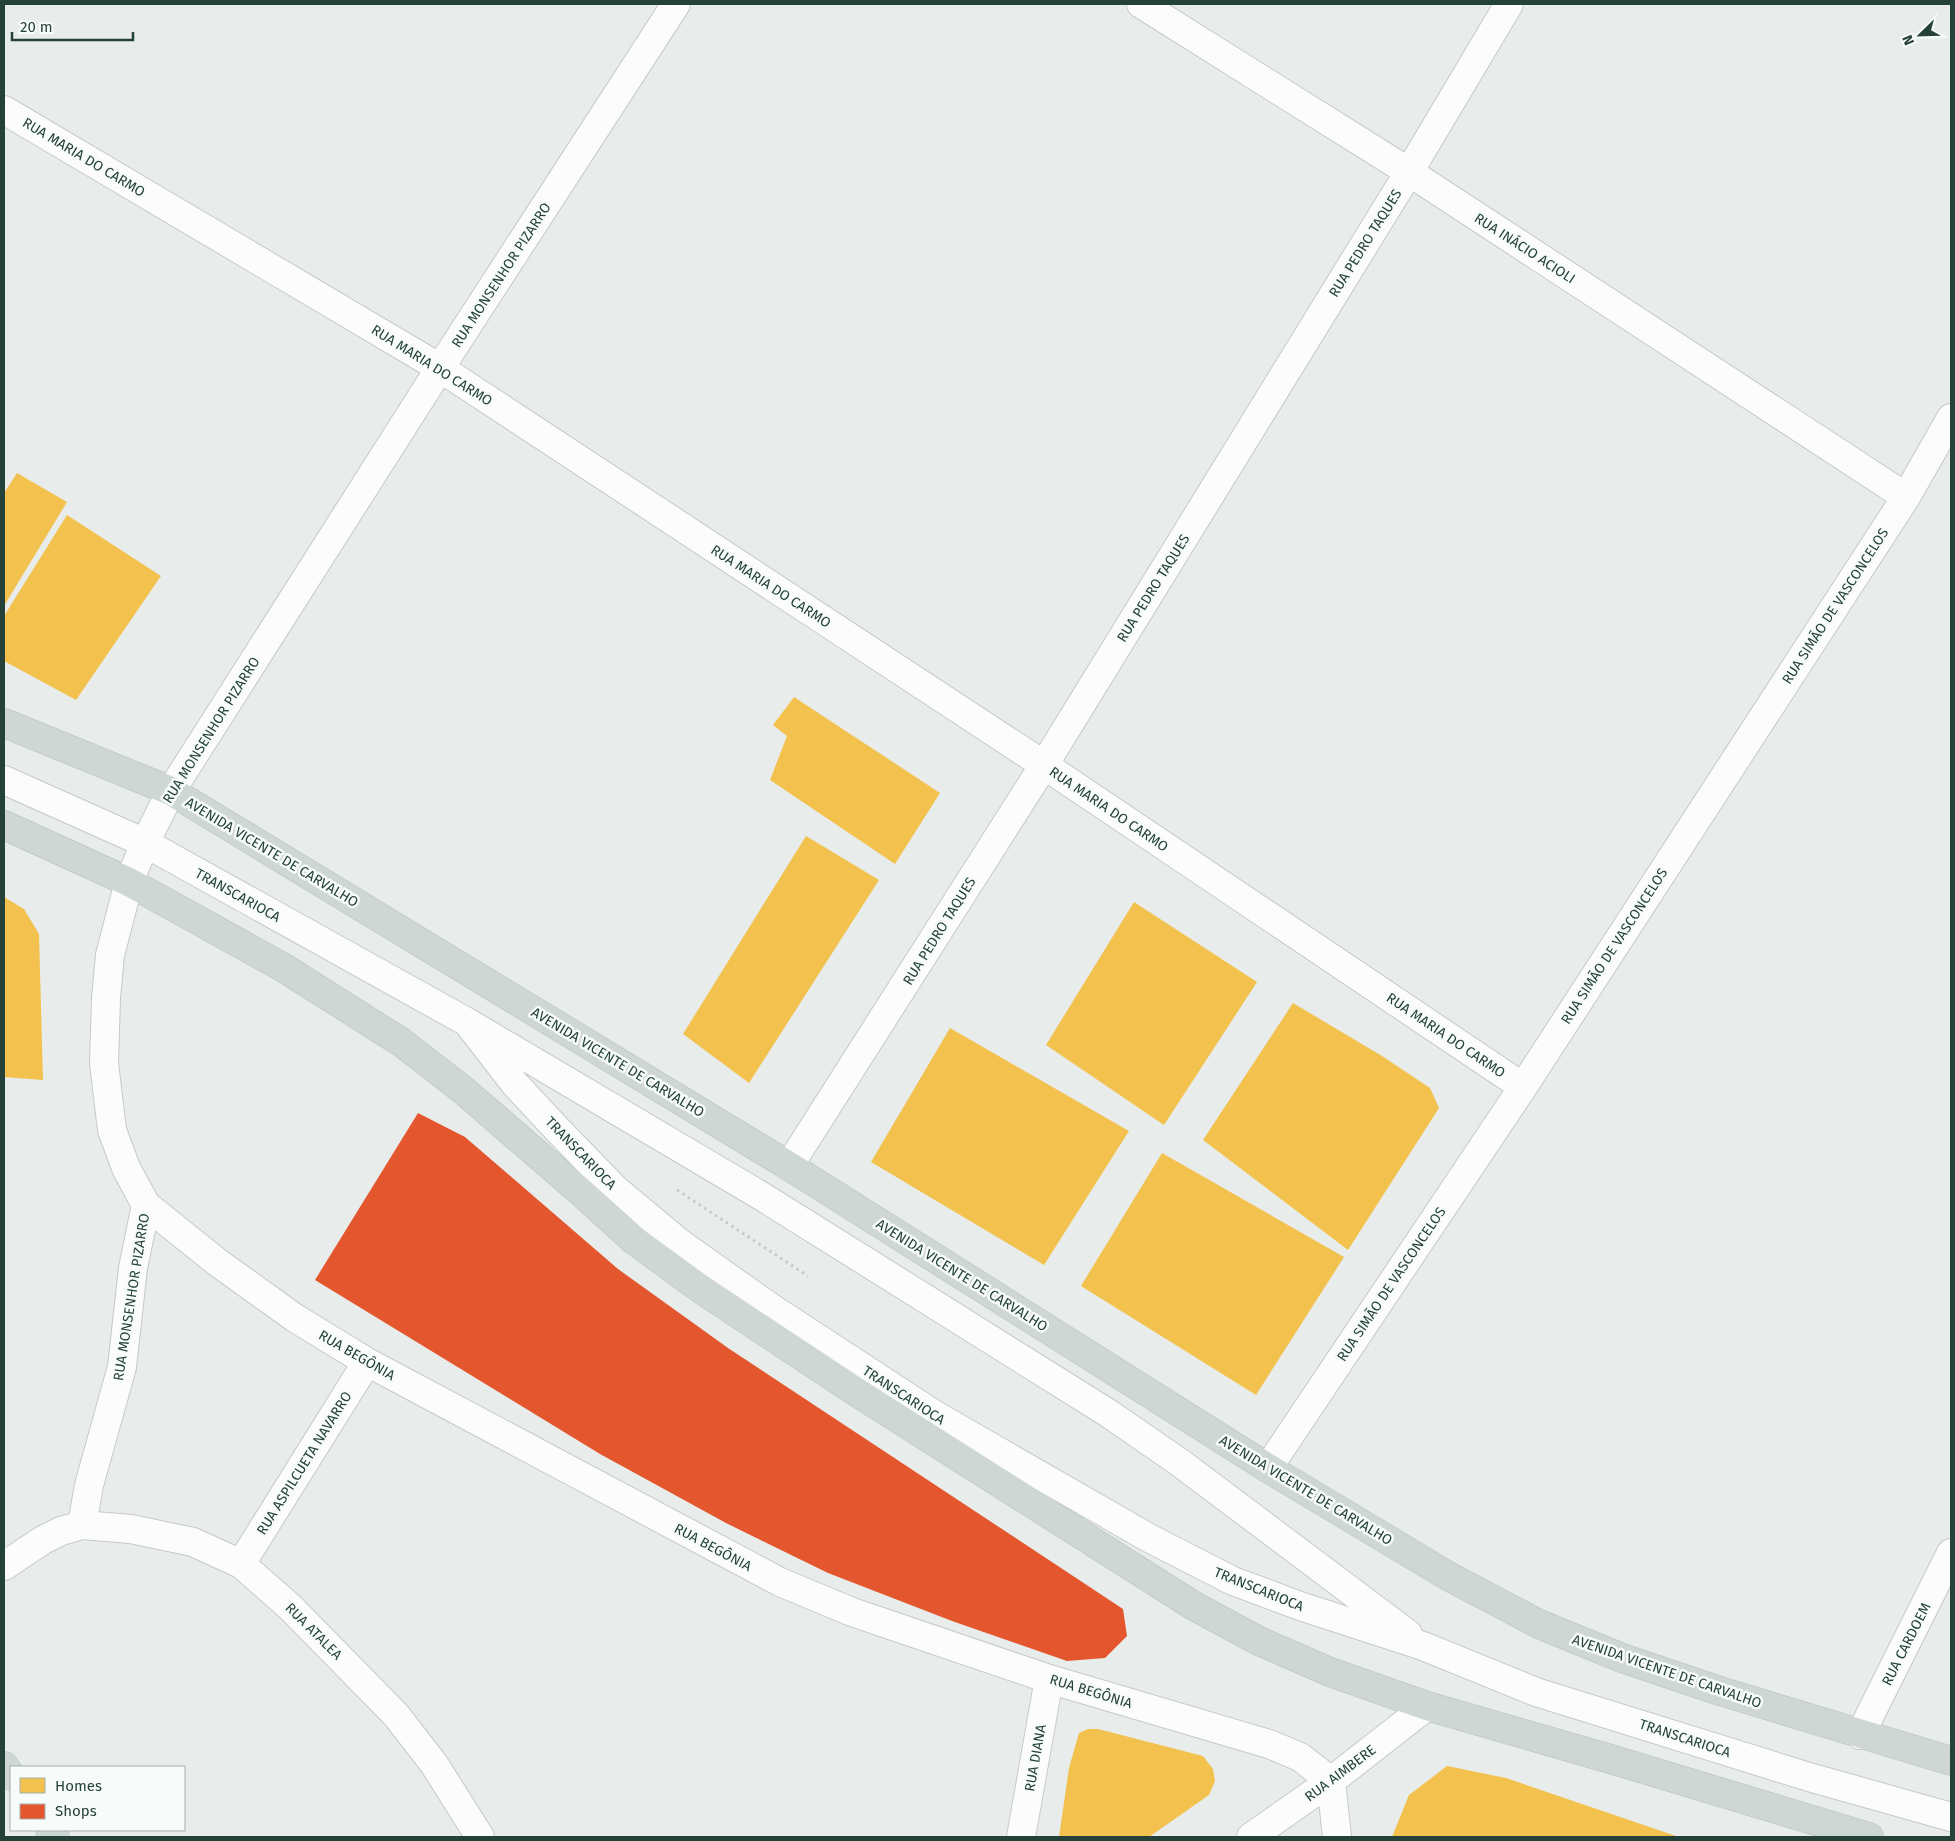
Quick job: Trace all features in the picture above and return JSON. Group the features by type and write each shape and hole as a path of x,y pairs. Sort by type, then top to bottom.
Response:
{"main road":[{"name":"AVENIDA VICENTE DE CARVALHO","path":"4,722 172,792 789,1166 1268,1468 1448,1576 1539,1624 1622,1658 1860,1735 1951,1761"},
{"path":"4,825 129,882 284,968 400,1042 462,1090 634,1240 701,1289 855,1391 1194,1606 1260,1641 1330,1672 1427,1706 1869,1837"}],"street":[{"name":"RUA MONSENHOR PIZARRO","path":"82,1525 88,1484 122,1367 133,1268 146,1205 126,1168 112,1130 104,1063 110,955 129,882 145,843 172,792 440,368 676,4"},
{"name":"RUA INÁCIO ACIOLI","path":"1141,4 1408,172 1906,497"},
{"name":"RUA PEDRO TAQUES","path":"789,1166 1044,765 1509,4"},
{"name":"RUA MARIA DO CARMO","path":"4,110 440,368 1044,765 1523,1087"},
{"name":"RUA SIMÃO DE VASCONCELOS","path":"1268,1468 1523,1087 1906,497 1951,418"},
{"name":"TRANSCARIOCA","path":"4,780 145,843 467,1022 763,1197 1108,1413 1179,1462 1423,1646"},
{"name":"TRANSCARIOCA","path":"467,1022 515,1084 615,1189 681,1244 762,1301 935,1416 1149,1538 1233,1581 1300,1606 1423,1646 1536,1692 1809,1777 1951,1817"},
{"name":"RUA BEGÔNIA","path":"146,1205 217,1262 280,1307 367,1362 780,1582 852,1612 1049,1678 1270,1744 1300,1757 1331,1782"},
{"name":"RUA ASPILCUETA NAVARRO","path":"241,1564 367,1362"},
{"name":"RUA ATALEA","path":"82,1525 131,1529 193,1542 241,1564 290,1607 396,1715 434,1764 480,1837"},
{"path":"4,1566 43,1540 61,1531 82,1525"},
{"name":"RUA CARDOEM","path":"1860,1735 1951,1553"},
{"name":"RUA DIANA","path":"1021,1837 1049,1678"},
{"name":"RUA AIMBERE","path":"1252,1837 1331,1782 1427,1706"},
{"path":"1331,1782 1338,1837"}],"path":[{"path":"673,1187 808,1276"}],"building: Homes":[{"path":"17,473 67,502 4,606 4,493"},
{"path":"67,515 161,576 76,700 4,661 4,616"},
{"path":"794,697 940,793 895,864 770,780 787,736 773,725"},
{"path":"806,836 879,880 749,1083 683,1034"},
{"path":"4,897 24,909 39,934 43,1080 4,1077"},
{"path":"1134,902 1257,982 1164,1125 1046,1045"},
{"path":"1293,1003 1382,1056 1430,1088 1439,1108 1348,1250 1203,1140"},
{"path":"950,1028 1129,1131 1044,1265 871,1162"},
{"path":"1162,1153 1344,1257 1256,1395 1081,1286"},
{"path":"1088,1729 1098,1729 1203,1756 1213,1769 1215,1781 1209,1795 1149,1837 1059,1837 1069,1768 1079,1733"},
{"path":"1447,1766 1506,1778 1679,1837 1392,1837 1409,1795"}],"building: Shops":[{"path":"418,1113 465,1137 618,1269 728,1348 1123,1609 1127,1636 1105,1658 1067,1661 952,1621 828,1573 726,1523 600,1454 315,1280"}]}
